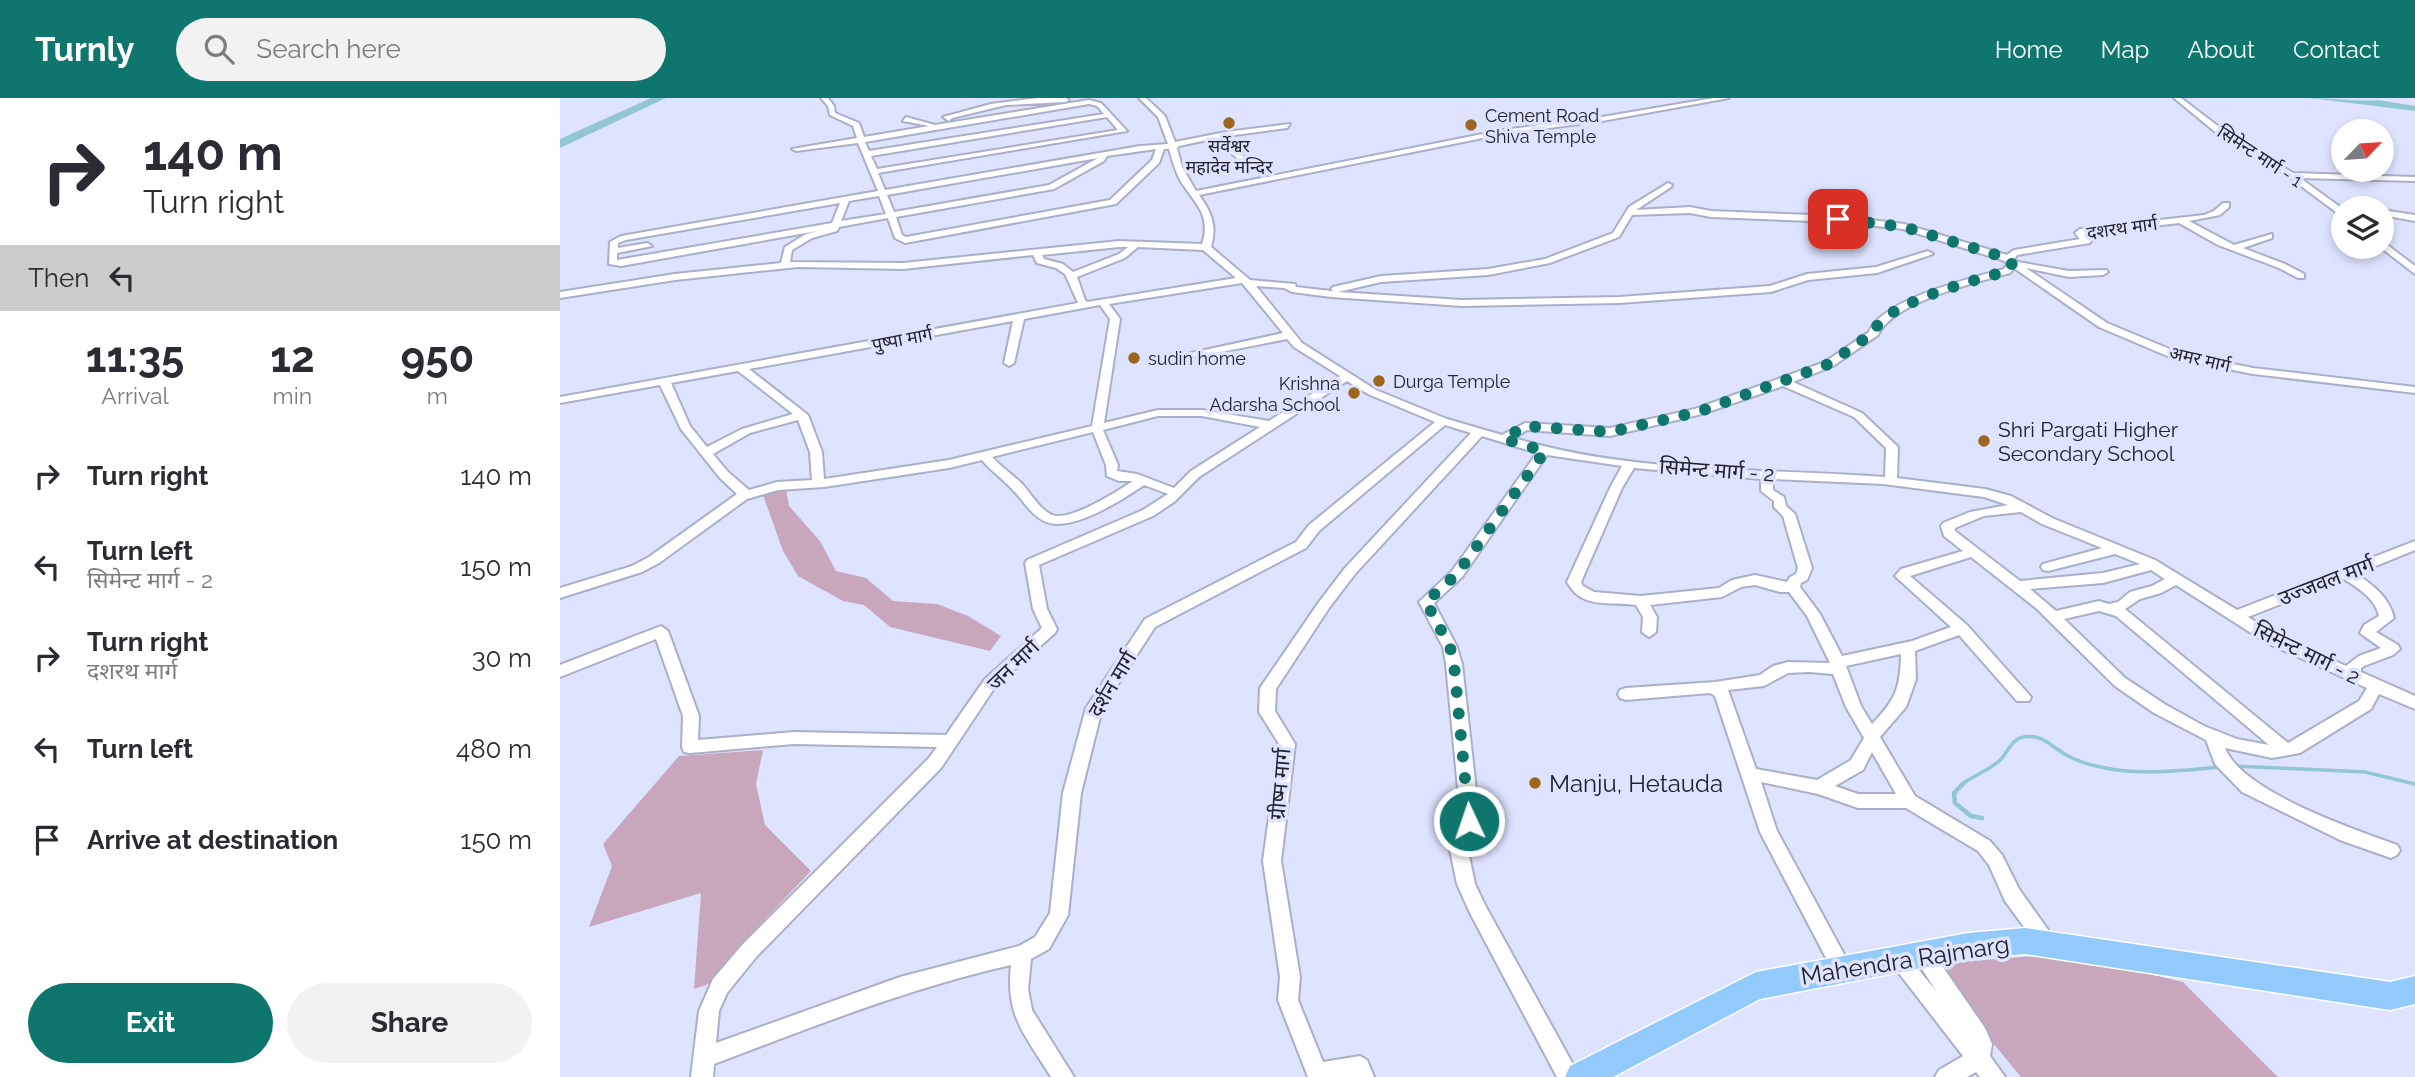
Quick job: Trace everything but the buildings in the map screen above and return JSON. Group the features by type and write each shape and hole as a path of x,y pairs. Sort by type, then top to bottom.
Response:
{"highway":[{"name":"Mahendra Rajmarg","path":"1581,1077 1756,986 1968,946 2025,941 2390,996 2415,990"}],"street":[{"path":"824,98 831,106 832,114 856,125 898,236 905,240 1113,202 1156,161 1160,148"},
{"path":"936,143 944,126 951,120 947,117 1041,99 1080,98"},
{"path":"560,295 675,276 785,266 826,264 903,267 1137,244 1206,247 1211,227 1181,175 1167,124 1153,105 1142,98"},
{"path":"1193,194 1503,132 1726,98"},
{"name":"सिमेन्ट मार्ग - 1","path":"2177,98 2228,138 2292,175 2331,204"},
{"path":"796,149 1089,103 1099,104 1140,148"},
{"path":"866,154 1109,115"},
{"path":"906,119 944,126"},
{"path":"1104,155 1051,187 614,264 614,242 624,238 1140,148 1160,148 1287,126"},
{"path":"873,172 1123,131"},
{"path":"1214,137 1245,162"},
{"path":"2292,175 2415,179"},
{"path":"1285,285 1333,290 1381,279 1488,272 1529,265 1573,253 1616,235 1630,213 1668,185"},
{"path":"785,266 788,249 810,236 834,229 845,201"},
{"name":"दशरथ मार्ग","path":"1504,439 1525,426 1610,432 1698,412 1784,383 1829,364 1874,332 1876,327 1896,312 1933,292 2007,271 2012,265 2014,253 2087,241 2078,233 2080,232 2182,221 2217,213 2226,205"},
{"path":"1630,213 1690,210 1711,214 1859,220 1904,227 2012,261 2069,274 2103,272"},
{"path":"2394,215 2415,218"},
{"path":"2182,221 2234,248 2301,276"},
{"path":"2234,248 2269,236"},
{"path":"1071,276 1122,256 1137,244"},
{"path":"613,251 648,246"},
{"path":"1285,285 1292,289 1331,294 1442,302 1619,300 1771,289 1807,277 1877,270 1933,252 1968,246"},
{"name":"सिमेन्ट मार्ग - 2","path":"1206,247 1246,281 1298,345 1372,393 1443,421 1545,451 1630,464 1727,474 1891,481 1985,493 2153,565 2272,639 2415,703"},
{"path":"1037,253 1040,261 1060,265 1071,276 1075,293 1085,305"},
{"path":"2394,253 2413,267"},
{"name":"अमर मार्ग","path":"2012,261 2103,325 2176,356 2253,371 2415,390"},
{"name":"पुष्पा मार्ग","path":"560,400 1102,302 1246,281 1285,285"},
{"path":"1102,302 1115,319 1097,429 1112,466 1111,473 1119,477 1143,480 1176,493"},
{"path":"1009,363 1019,317"},
{"path":"1154,364 1290,335"},
{"path":"740,367 802,415 816,452 818,484"},
{"name":"जन मार्ग","path":"702,1067 709,1011 720,986 750,950 935,763 990,683 1050,629 1040,608 1032,563 1148,513 1176,493 1195,474 1346,377"},
{"path":"664,381 685,428 724,475 744,493 743,496"},
{"path":"1784,383 1858,415 1880,434 1892,447 1891,481"},
{"path":"560,593 637,569 654,560 743,496 777,486 818,484 949,464 1158,413 1183,411 1270,425"},
{"path":"707,452 746,431 802,415"},
{"name":"दर्शन मार्ग","path":"1022,954 1042,943 1059,915 1072,793 1094,708 1150,623 1301,545 1314,528 1443,421"},
{"name":"ग्रीष्म मार्ग","path":"1363,1077 1360,1067 1322,1073 1315,1070 1288,1000 1290,977 1272,861 1287,744 1267,712 1266,698 1268,688 1298,642 1350,570 1479,432"},
{"path":"1545,451 1457,574 1426,602 1450,647 1454,664 1468,799 1469,821 1457,839 1466,884 1493,942 1510,964 1569,1077"},
{"path":"985,456 995,470 1016,485 1044,516 1054,521 1087,513 1143,480"},
{"path":"1630,464 1616,488 1574,582 1576,588 1585,596 1628,597 1641,601 1722,592 1737,583 1755,580 1780,587 1793,587"},
{"path":"1768,474 1768,491 1780,500 1780,507 1788,514 1805,568 1802,577 1795,580 1793,587"},
{"path":"2023,508 1975,514 1948,526 1949,533 2053,617 2120,682 2160,709 2212,735 2273,752 2294,748 2365,705 2376,686"},
{"name":"उज्जवल मार्ग","path":"2236,616 2415,545"},
{"path":"2048,567 2117,550"},
{"path":"1973,552 1906,572 1902,576 1962,629 2023,697"},
{"path":"2017,586 2103,578 2153,565"},
{"path":"2345,573 2366,588 2386,609 2387,618 2367,633 2393,649 2368,655 2359,661 2353,666 2353,676"},
{"path":"2053,617 2090,607 2113,608 2123,605 2135,595 2157,590 2176,579"},
{"path":"1793,587 1813,614 1838,666 1854,708 1909,801 1984,846 1996,860 2012,895 2049,945"},
{"path":"1641,601 1650,617 1649,632"},
{"path":"2113,608 2285,749"},
{"path":"1842,969 1769,832 1720,692 1721,685 1764,680 1768,674 1782,668 1838,666 1908,648 1962,629"},
{"path":"560,671 661,631 691,716 690,747 794,738 950,741"},
{"path":"1819,787 1857,765 1872,738 1898,707 1905,691 1908,648"},
{"path":"1626,694 1713,687 1720,692"},
{"path":"2212,735 2226,765 2248,787 2346,835 2391,850"},
{"path":"1750,775 1819,787 1858,801 1909,801"},
{"path":"702,1067 901,986 979,962 1022,954 1018,989 1023,1013 1063,1077"},
{"path":"1910,956 1994,1077"},
{"path":"1946,1077 1979,1059"}],"shaded area":[{"path":"2310,98 2378,100 2415,106 2415,111"},
{"path":"786,489 789,506 820,541 836,571 866,578 893,601 937,604 968,616 1001,636 990,651 890,627 864,605 843,601 798,576 783,551 763,495"},
{"path":"763,750 756,784 765,825 811,871 745,940 714,982 694,989 701,893 589,927 612,866 603,844 679,756"},
{"path":"2035,956 2116,966 2183,982 2278,1077 2021,1077 1931,968 1961,962"}],"waterway":[{"path":"560,144 660,98"},
{"path":"1961,785 1998,762 2019,738 2031,736 2043,740 2072,758 2108,769 2165,772 2221,767"},
{"path":"2235,766 2365,772 2415,784"},
{"path":"1963,784 1954,793 1955,803 1971,816 1982,818"}],"place":[{"name":"सर्वेश्वर महादेव मन्दिर","path":"1229,123"},
{"name":"Cement Road Shiva Temple","path":"1471,125"},
{"name":"sudin home","path":"1134,358"},
{"name":"Durga Temple","path":"1379,381"},
{"name":"Krishna Adarsha School","path":"1354,393"},
{"name":"Shri Pargati Higher Secondary School","path":"1984,441"},
{"name":"Manju, Hetauda","path":"1535,783"}],"route":[{"path":"1469,821 1454,664 1450,647 1426,602 1457,574 1545,451 1504,439 1517,428 1525,426 1610,432 1698,412 1752,394 1829,364 1874,332 1876,327 1896,312 1933,292 2007,271 2012,265 2010,259 1904,227 1838,219"}]}
